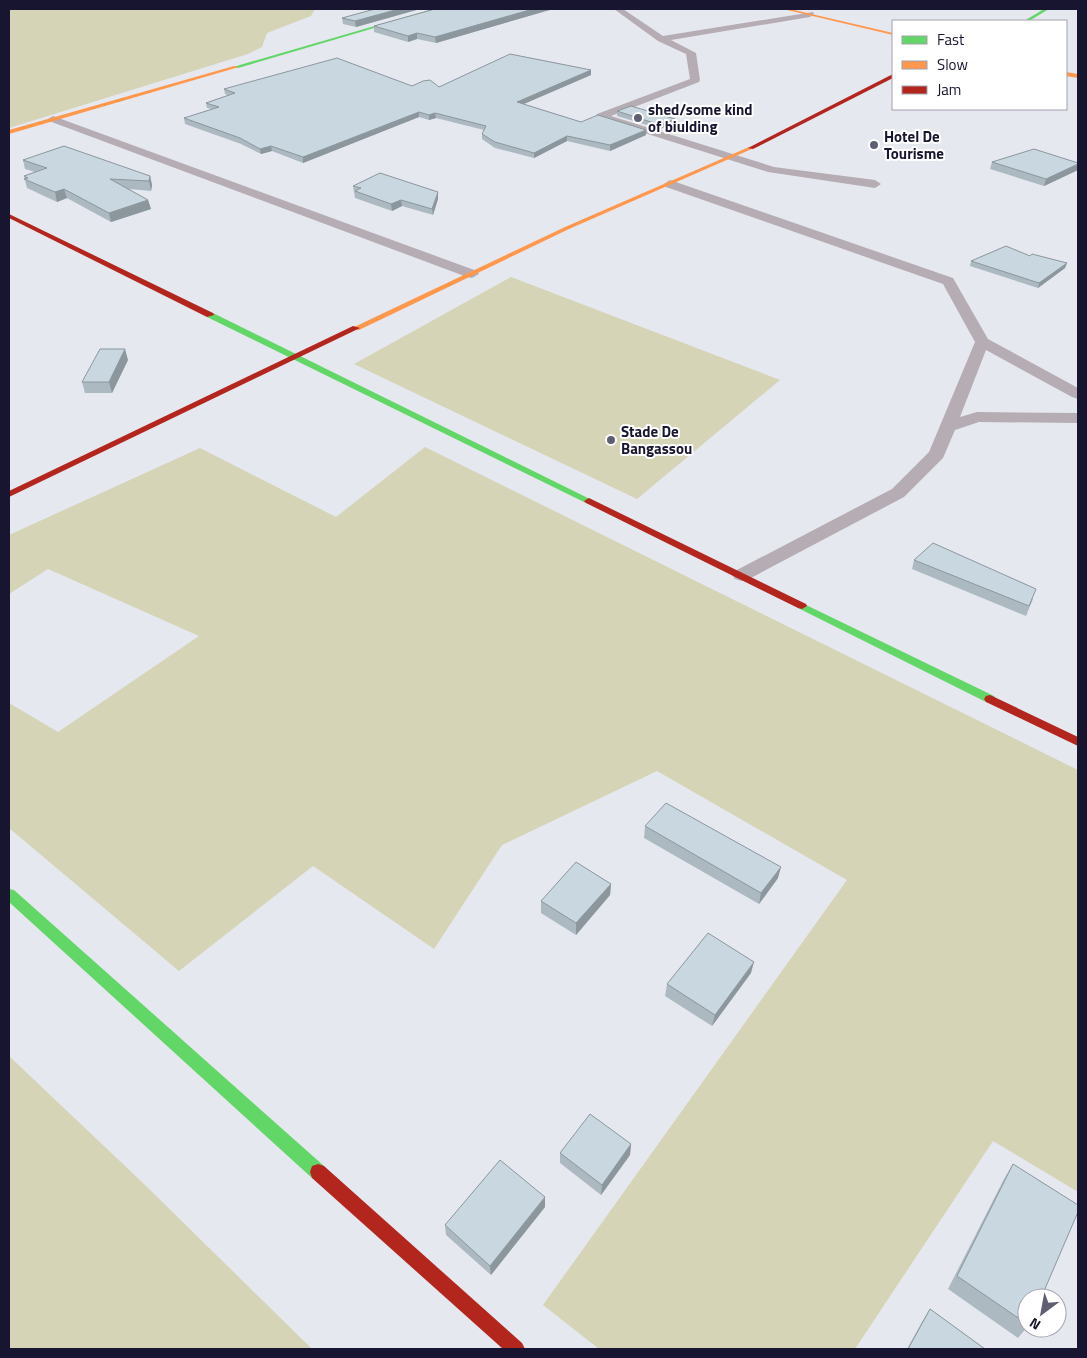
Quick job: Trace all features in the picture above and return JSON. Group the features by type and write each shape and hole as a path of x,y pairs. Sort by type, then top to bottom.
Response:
{"street":[{"path":"9,132 437,9"},
{"path":"618,9 661,39 692,53 696,80 601,116 772,170 875,184 777,171"},
{"path":"785,9 892,34"},
{"path":"1028,20 1047,9"},
{"path":"661,39 810,14"},
{"path":"9,494 298,358 566,228 732,157 892,77"},
{"path":"53,119 472,274"},
{"path":"670,184 948,281 982,342 1078,394"},
{"path":"9,216 1078,742"},
{"path":"742,575 898,493 937,454 982,342"},
{"path":"948,427 977,417 1078,418"},
{"path":"9,894 516,1349"}],"green space":[{"path":"9,9 315,9 311,16 267,33 262,47 248,54 9,128"},
{"name":"Stade De Bangassou","path":"511,277 780,380 637,499 354,364"},
{"path":"425,447 1078,770 1078,1192 993,1141 855,1349 599,1349 543,1305 847,880 657,771 502,845 434,949 313,866 179,971 9,828 9,703 58,732 199,636 48,569 9,594 9,535 200,448 336,517"},
{"path":"9,1056 144,1184 312,1349 9,1349"}],"building":[{"path":"375,9 399,9 355,21 342,18"},
{"path":"435,9 533,9 435,37 417,33 408,36 374,26"},
{"path":"510,54 591,70 517,102 581,122 598,115 646,130 610,145 567,136 534,153 495,142 482,134 486,126 435,113 429,115 419,112 303,157 271,146 260,149 240,138 184,118 219,107 206,103 235,93 224,89 337,58 412,86 430,80 439,87"},
{"path":"631,106 675,119 660,125 617,111"},
{"path":"64,146 150,176 149,181 110,179 148,200 109,213 64,189 55,192 24,179 28,178 24,176 47,168 23,160"},
{"path":"1034,149 1078,164 1046,179 992,162"},
{"path":"380,173 438,192 432,209 401,200 391,204 355,191 361,188 353,186"},
{"path":"1006,246 1030,256 1032,254 1067,263 1039,283 971,261"},
{"path":"100,349 125,349 109,382 82,382"},
{"path":"933,543 1036,589 1029,606 914,560"},
{"path":"666,803 781,867 761,893 645,826"},
{"path":"576,862 611,884 576,923 541,901"},
{"path":"708,933 754,962 715,1015 667,984"},
{"path":"590,1114 631,1144 602,1185 560,1153"},
{"path":"500,1160 545,1197 490,1266 445,1225"},
{"path":"1013,1164 1078,1205 1078,1212 1045,1288 1017,1288 1017,1317 957,1276"},
{"path":"930,1309 985,1349 908,1349"}],"traffic: fast":[{"path":"236,67 437,9"},
{"path":"1028,20 1047,9"},
{"path":"210,315 589,501"},
{"path":"802,606 990,699"},
{"path":"9,894 318,1172"}],"traffic: slow":[{"path":"785,9 892,34"},
{"path":"9,132 236,67"},
{"path":"1067,74 1078,76"},
{"path":"356,328 567,228 751,148"}],"traffic: jam":[{"path":"751,148 892,77"},
{"path":"9,216 210,315"},
{"path":"9,494 356,328"},
{"path":"589,501 802,606"},
{"path":"990,699 1078,742"},
{"path":"318,1172 516,1349"}],"place":[{"name":"shed/some kind of biulding","path":"638,118"},
{"name":"Hotel De Tourisme","path":"874,145"},
{"name":"Stade De Bangassou","path":"611,440"}]}
